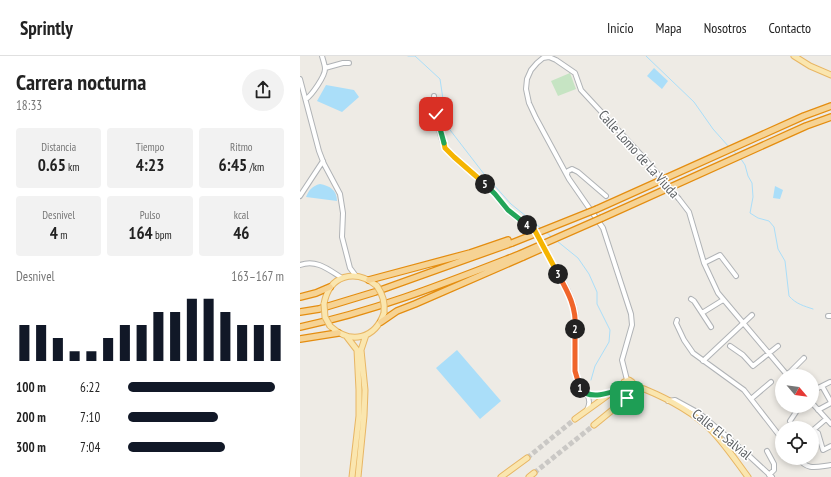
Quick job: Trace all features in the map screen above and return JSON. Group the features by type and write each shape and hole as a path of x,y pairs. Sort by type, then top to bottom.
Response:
{"highway":[{"path":"300,312 319,309 375,292 597,209 804,116 831,106"},
{"path":"381,322 397,312 603,219 717,165 806,126 831,117"},
{"path":"369,280 511,241"},
{"path":"300,327 331,321 389,303 521,256"},
{"path":"300,297 316,293 330,287"},
{"path":"300,339 338,333"}],"main road":[{"path":"794,56 810,66 831,75"},
{"path":"356,276 369,280 377,286 385,303 381,322 375,330 366,335 347,337 338,333 330,326 325,317 325,296 330,287 344,277 356,276"},
{"path":"358,477 365,390 361,350 366,335"},
{"path":"347,337 357,350 359,390 359,416 352,477"},
{"path":"622,388 623,383 627,380 631,381 634,386 655,393 707,425 748,477"},
{"path":"594,425 627,398 628,391 634,386"},
{"path":"575,419 610,393 622,388 628,391"},
{"path":"501,477 527,458"},
{"path":"529,477 534,473"}],"street":[{"path":"306,99 310,96 324,74 325,68 322,56"},
{"name":"Calle Lomo de La Viuda","path":"567,174 536,118 529,103 526,89 527,79 531,70 537,62 548,57 556,60 575,73 581,90 645,159 689,212 704,263 723,300 783,369"},
{"path":"325,68 348,63"},
{"path":"300,79 323,161 336,186 342,202 342,238 350,268 356,276"},
{"path":"434,96 436,114 445,148 490,189 508,210 534,229 567,290 573,304 576,318 574,338 575,371 580,387 587,394 590,400 590,405 587,410"},
{"path":"300,196 323,161"},
{"path":"606,196 578,172 572,169 568,171 567,174 569,179 603,228 631,314 632,325 622,360 627,380"},
{"path":"704,263 720,255 736,276"},
{"path":"300,265 314,263 344,277 350,268"},
{"path":"334,273 337,281"},
{"path":"691,299 694,301 711,327"},
{"path":"702,313 723,300"},
{"path":"703,361 752,315"},
{"path":"677,320 676,323 684,340 693,353 744,390 775,431"},
{"path":"730,346 743,355 754,366 778,346"},
{"path":"794,369 804,358"},
{"path":"751,399 771,382"},
{"path":"819,388 830,382"},
{"path":"819,409 831,402 822,386"},
{"path":"587,394 593,395 610,393"},
{"name":"Calle El Salvial","path":"668,401 675,400 701,415 771,476"},
{"path":"819,411 831,424"},
{"path":"790,421 795,413"},
{"path":"819,425 826,419"},
{"path":"819,436 823,450 831,446"},
{"path":"767,451 774,464 774,470 771,476"},
{"path":"806,465 811,467 831,465"}],"green space":[{"path":"570,73 576,89 558,96 551,81"}],"water":[{"path":"654,68 668,81 662,89 647,76"},
{"path":"326,85 354,90 359,97 342,112 317,101"},
{"path":"320,184 327,186 334,191 337,201 306,197 311,189"},
{"path":"775,186 783,190 780,199 773,198"},
{"path":"457,350 501,401 480,419 436,368"}],"waterway":[{"path":"408,56 415,56 440,79 447,126 484,174 511,204 542,229"},
{"path":"646,56 694,102 713,129 729,147"},
{"path":"733,150 737,155"},
{"path":"741,159 752,183 753,197 750,213 758,218 769,221 774,227 778,249 785,261 789,296 797,303 813,309"},
{"path":"546,232 553,238"},
{"path":"557,241 578,258 589,274 597,292 597,304 610,330 609,342 595,366 591,380"}],"tunnel":[{"path":"527,458 575,419"},
{"path":"534,473 594,425"}],"route":[{"path":"436,114 445,148 463,166 486,184 508,210 534,229 567,290 573,304 576,318 574,338 575,371 582,391 593,395 610,393 622,388 628,391 627,398"}]}
